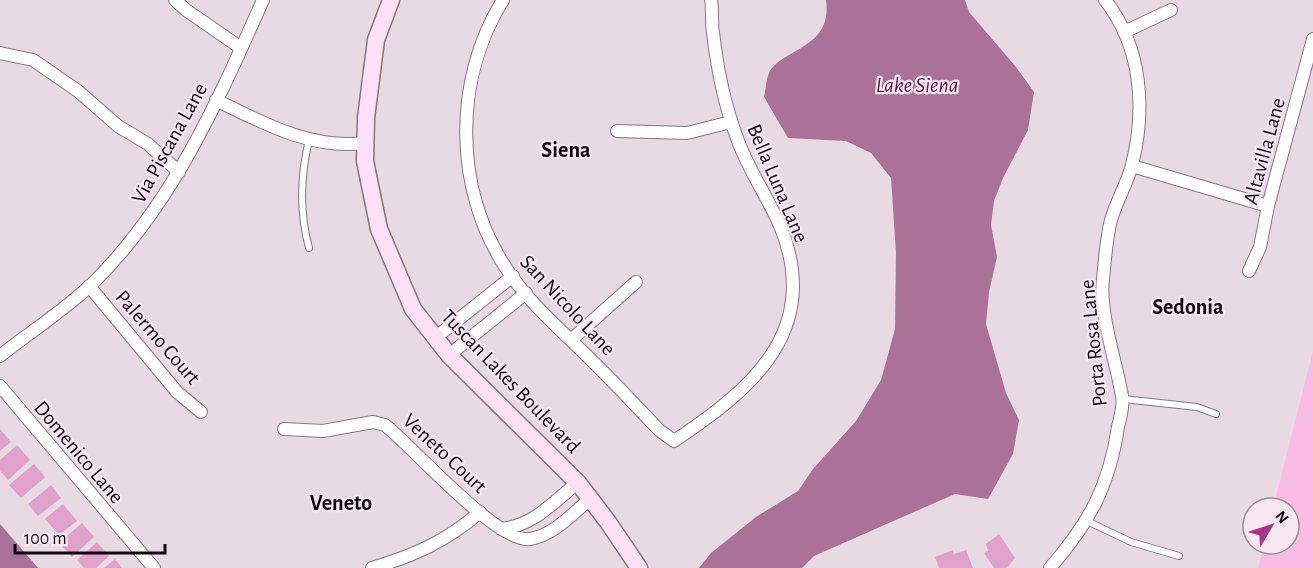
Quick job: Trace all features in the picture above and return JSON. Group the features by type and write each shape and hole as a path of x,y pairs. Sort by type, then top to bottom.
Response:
{"street":[{"path":"175,0 241,48"},
{"name":"Via Piscana Lane","path":"0,356 88,286 152,214 179,172 216,100 262,0"},
{"name":"Tuscan Lakes Boulevard","path":"392,0 376,40 365,161 379,229 412,309 449,355 577,483 639,568"},
{"name":"San Nicolo Lane","path":"503,0 492,18 473,68 466,131 472,187 491,242 526,293 659,430 674,441"},
{"name":"Bella Luna Lane","path":"674,441 751,384 779,346 788,322 793,296 788,248 731,122 723,96 712,29 711,0"},
{"name":"Porta Rosa Lane","path":"1050,568 1087,521 1103,490 1115,450 1123,399 1110,344 1102,282 1111,221 1132,166 1140,118 1140,82 1124,32 1105,0"},
{"path":"1124,32 1171,10"},
{"name":"Altavilla Lane","path":"1249,271 1260,248 1268,206 1313,39"},
{"path":"0,53 33,60 78,91 118,126 148,144 179,172"},
{"path":"216,100 253,118 309,140 348,145 365,142"},
{"path":"617,130 687,133 731,122"},
{"path":"1132,166 1268,206"},
{"path":"435,338 513,276"},
{"path":"571,340 636,282"},
{"name":"Palermo Court","path":"88,286 177,392 201,412"},
{"path":"449,355 526,293"},
{"path":"474,307 488,324"},
{"name":"Domenico Lane","path":"0,386 154,568"},
{"name":"Veneto Court","path":"284,429 323,431 373,422 385,424 501,529"},
{"path":"501,529 514,528 532,520 577,483"},
{"path":"501,529 519,539 539,536 554,529 590,499"},
{"path":"372,568 426,550 456,532 480,512"}],"lane":[{"path":"309,140 302,173 301,204 302,222 309,248"},
{"path":"1123,399 1197,407 1216,414"},
{"path":"1087,521 1131,542 1179,556"}],"shaded area":[{"path":"1313,351 1313,568 1258,568 1261,556 1301,556 1301,496 1276,496"}],"water":[{"name":"Lake Siena","path":"826,0 965,0 969,12 1034,92 1028,130 1003,178 994,201 991,225 997,257 989,292 986,324 1006,393 1019,420 1013,454 988,499 955,494 814,556 802,568 699,568 711,553 756,517 798,491 813,469 856,421 881,380 895,329 896,253 891,178 871,153 846,141 788,138 764,97 769,73 775,65 805,46 822,29 826,16"},
{"path":"0,524 33,562 38,568 0,568"}],"building":[{"path":"0,429 11,442 0,451"},
{"path":"17,445 30,460 8,480 0,471 0,460"},
{"path":"34,464 45,477 21,498 9,485"},
{"path":"51,485 61,498 38,516 28,504"},
{"path":"63,504 77,521 59,535 45,519"},
{"path":"82,523 94,537 72,557 59,543"},
{"path":"999,534 1015,558 1007,568 994,568 984,553 988,551 986,544"},
{"path":"97,542 109,556 96,568 84,568 77,560"},
{"path":"953,550 954,554 966,550 973,568 939,568 935,557"},
{"path":"115,559 122,568 104,568"}],"district":[{"name":"Siena","path":"566,149"},
{"name":"Sedonia","path":"1188,306"},
{"name":"Veneto","path":"341,502"}]}
